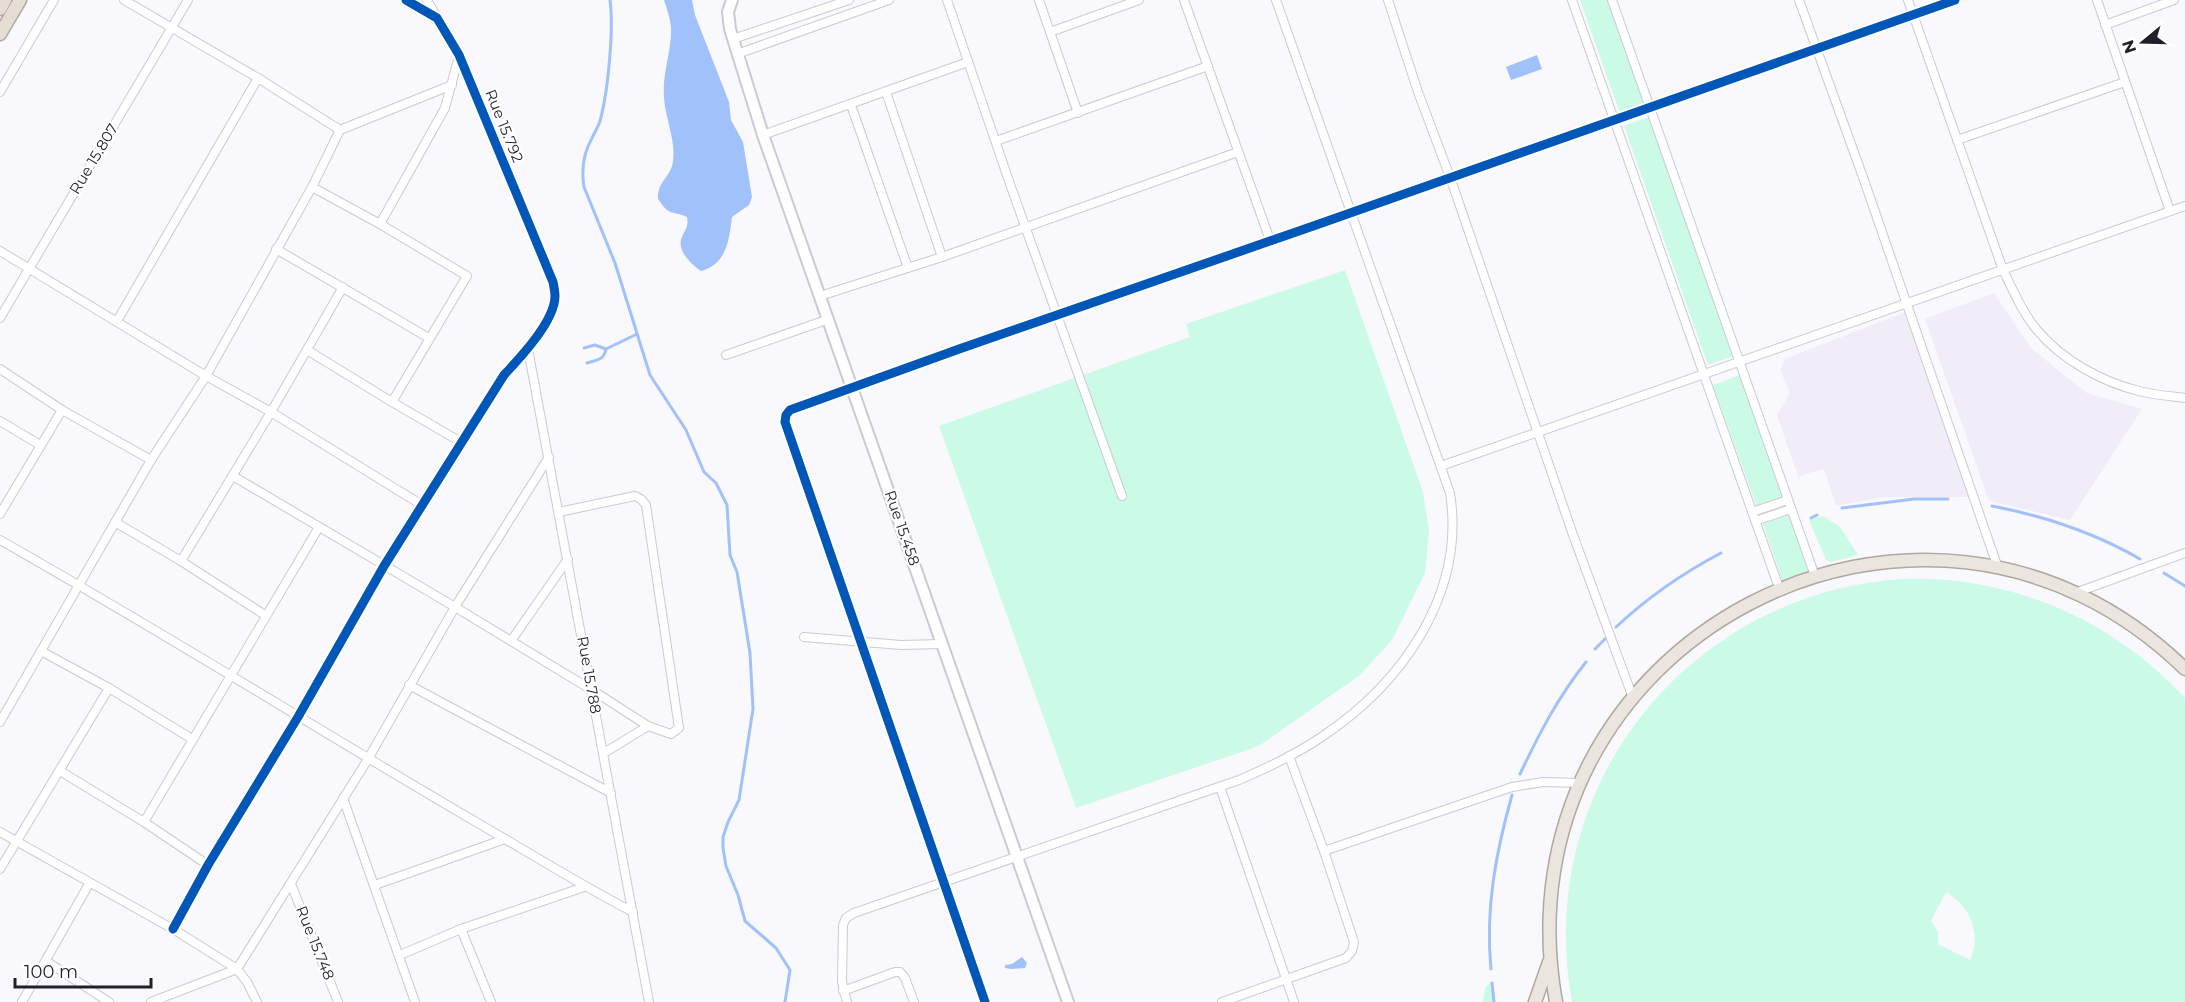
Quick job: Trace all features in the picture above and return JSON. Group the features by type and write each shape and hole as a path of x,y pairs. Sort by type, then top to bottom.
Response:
{"highway":[{"path":"0,9 5,0"},
{"path":"0,34 20,0"}],"main road":[{"name":"Rue 15.458","path":"731,1 728,20 763,135 1068,1002"},
{"path":"1556,1002 1550,920 1556,868 1564,831 1581,783 1604,738 1633,698 1669,659 1699,634 1738,609 1779,588 1856,566 1899,560 1955,561 1998,568 2043,580 2075,593 2134,626 2185,669"},
{"path":"1535,1002 1551,958"}],"street":[{"path":"0,92 54,0"},
{"path":"124,0 258,78 340,130"},
{"name":"Rue 15.807","path":"0,318 188,0"},
{"name":"Rue 15.792","path":"406,0 437,18 459,55 553,282 555,297 552,311 528,349"},
{"path":"427,0 437,18"},
{"path":"733,39 849,0"},
{"path":"737,54 889,0"},
{"path":"947,0 1122,496"},
{"path":"1039,0 1078,113"},
{"path":"1050,32 1139,0"},
{"path":"1184,0 1270,240"},
{"path":"847,1002 843,991 843,925 846,918 854,913 1220,787 1271,767 1319,740 1353,713 1399,667 1427,627 1446,580 1453,534 1450,493 1276,0"},
{"path":"1388,0 1572,532 1633,698"},
{"path":"1572,0 1779,588"},
{"path":"1612,0 1815,576"},
{"path":"1799,0 1998,568"},
{"path":"1908,0 2003,270 2020,305 2036,328 2066,356 2100,376 2139,391 2185,398"},
{"path":"986,1002 785,422 790,410 1955,0"},
{"path":"2097,0 2170,211"},
{"path":"2105,25 2174,0"},
{"path":"380,224 440,118 452,85 459,55"},
{"path":"763,135 968,63"},
{"path":"996,141 1208,66"},
{"path":"117,321 258,78"},
{"path":"1957,140 2125,82"},
{"path":"0,722 3,708 41,651 151,460 206,376 312,187 340,130 452,85"},
{"path":"886,93 942,257"},
{"path":"851,105 908,268"},
{"path":"820,296 942,257 1238,152"},
{"path":"312,187 467,276 392,402"},
{"path":"1441,466 2185,206"},
{"path":"276,249 429,338"},
{"path":"0,251 206,376 271,412 422,505"},
{"path":"181,561 343,287"},
{"path":"726,355 829,319"},
{"path":"173,929 208,865 298,717 384,566 504,375 528,349"},
{"name":"Rue 15.788","path":"528,349 649,1002"},
{"path":"307,350 460,442"},
{"path":"0,369 62,410 151,460"},
{"path":"0,514 62,410"},
{"path":"0,421 40,445"},
{"path":"151,1002 237,969 368,759 455,607 549,457"},
{"path":"232,476 455,607 648,726 671,734 679,728 646,505 635,496 559,512"},
{"path":"1752,512 1788,500"},
{"path":"1755,521 1791,509"},
{"path":"115,522 265,615"},
{"path":"144,822 319,527"},
{"path":"0,540 232,675 298,717 584,887 633,912"},
{"path":"2075,593 2185,553"},
{"path":"511,641 568,559"},
{"path":"804,637 861,643 941,644"},
{"path":"41,651 109,688 192,740"},
{"path":"409,685 611,793"},
{"path":"0,869 109,688"},
{"path":"604,753 648,726"},
{"path":"1222,1002 1346,957 1352,951 1354,942 1289,756"},
{"path":"60,771 144,822 208,865"},
{"path":"1324,851 1512,787 1543,782 1581,783"},
{"path":"1220,787 1294,1002"},
{"path":"343,798 415,1002"},
{"path":"0,832 89,884 173,929 237,969 248,982 257,1002"},
{"path":"375,885 505,839"},
{"path":"22,1002 89,884"},
{"name":"Rue 15.748","path":"291,884 338,1002"},
{"path":"400,955 461,929 584,887"},
{"path":"461,929 491,1002"},
{"path":"46,961 109,1002"},
{"path":"843,991 900,972 905,978 914,1002"}],"shaded area":[{"path":"1994,293 2031,348 2087,393 2142,409 2070,520 1989,501 1925,319"},
{"path":"1905,312 1971,497 1885,497 1836,506 1824,469 1802,475 1799,479 1777,415 1790,393 1780,370 1785,359"}],"green space":[{"path":"1580,0 1610,0 1646,104 1620,113"},
{"path":"1649,117 1733,356 1708,365 1624,126"},
{"path":"1345,270 1423,492 1429,531 1425,573 1392,640 1360,675 1259,746 1076,808 939,426 1190,337 1186,324"},
{"path":"1740,375 1784,498 1757,507 1713,385"},
{"path":"1791,514 1810,570 1782,580 1763,524"},
{"path":"1823,516 1840,527 1858,555 1831,562 1826,560 1809,520"},
{"path":"1902,579 1942,580 1982,585 2020,594 2057,607 2092,625 2125,646 2156,670 2185,698 2185,1002 1572,1002 1566,923 1577,848 1602,778 1641,716 1692,663 1754,621 1824,593","holes":["1946,892 1962,905 1972,921 1975,940 1970,960 1938,944 1938,932 1931,921"]},
{"path":"1492,982 1494,1002 1483,1002 1485,988"}],"water":[{"path":"664,0 692,0 695,15 729,102 731,120 743,142 752,197 749,205 732,217 728,242 721,257 710,268 701,271 690,262 682,249 681,240 687,227 687,217 668,211 658,199 660,188 672,167 674,153 664,97 671,27"},
{"path":"1537,55 1542,69 1511,80 1506,67"},
{"path":"1022,957 1027,963 1025,968 1005,968 1005,965 1012,964"}],"waterway":[{"path":"610,0 611,43 606,94 600,121 585,156 584,187 615,263 650,375 686,430 704,472 716,483 727,505 730,555 737,572 750,653 753,709 739,800 728,822 723,837 723,848 726,866 738,895 745,921 776,948 790,970 785,1002"},
{"path":"587,363 600,359 606,349 637,334"},
{"path":"584,348 595,345 606,349"},
{"path":"1842,508 1914,499 1948,499"},
{"path":"1992,506 2068,526 2140,559"},
{"path":"1811,518 1817,515"},
{"path":"1616,627 1666,587 1721,553"},
{"path":"2164,573 2185,586"},
{"path":"1595,649 1606,638"},
{"path":"1520,774 1550,716 1586,662"},
{"path":"1491,969 1490,925 1493,881 1512,795"},
{"path":"1492,983 1494,1002"}],"cycle path":[{"path":"173,929 208,865 298,717 384,566 504,375 543,328 553,306 555,296 553,282 459,55 437,18 406,0"},
{"path":"985,1002 785,422 790,410 1955,0"}]}
